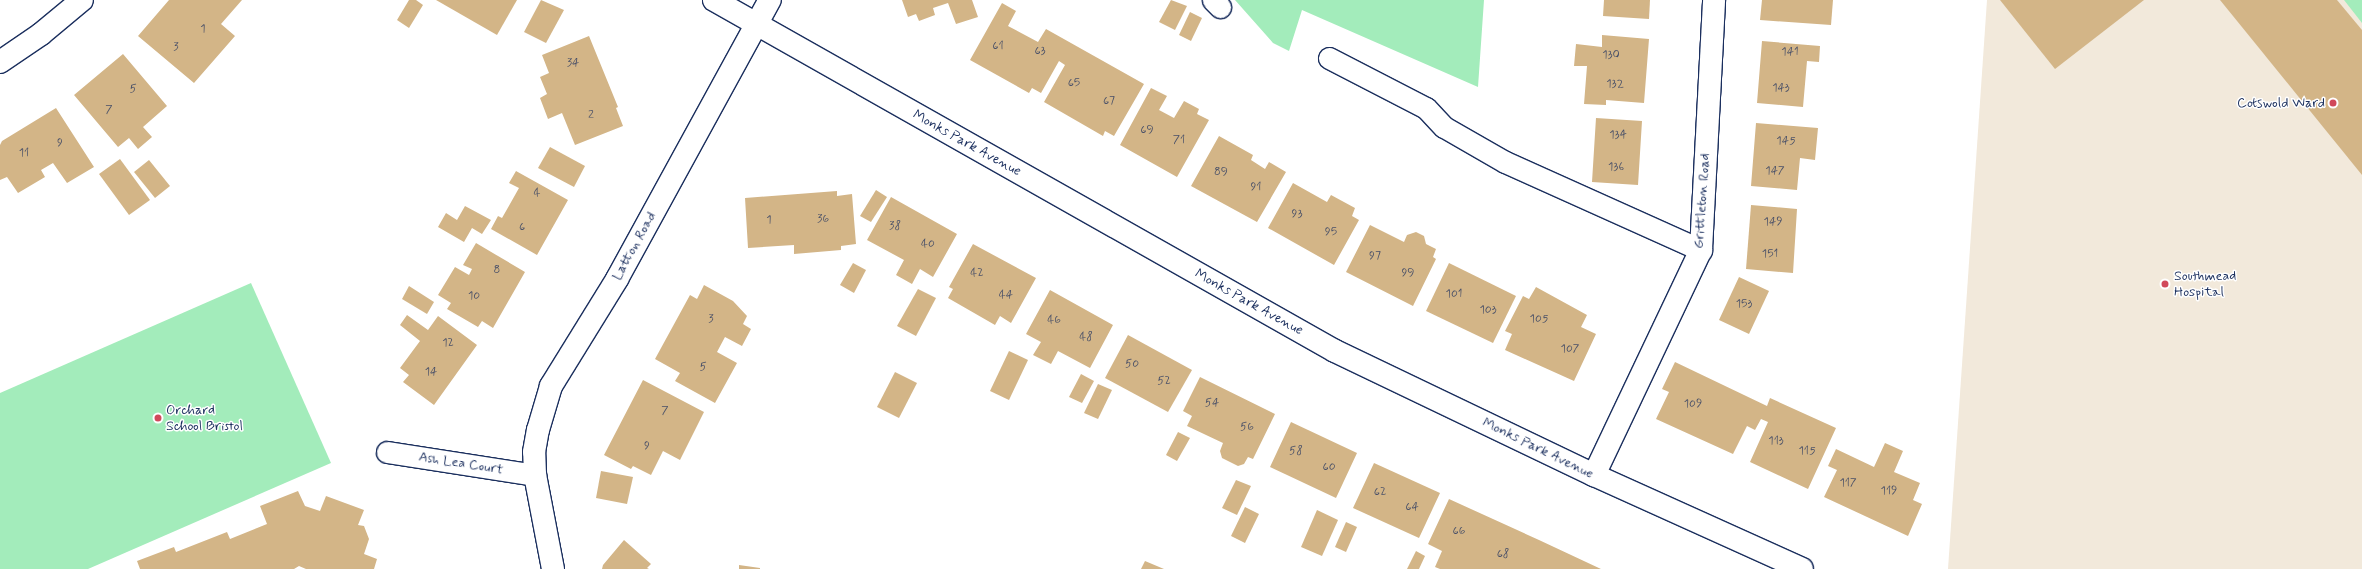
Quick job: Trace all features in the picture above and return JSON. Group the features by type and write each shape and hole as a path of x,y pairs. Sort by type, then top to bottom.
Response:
{"street":[{"path":"0,62 41,34 82,0"},
{"name":"Monks Park Avenue","path":"714,0 1335,351 1594,475 1802,569"},
{"name":"Latton Road","path":"553,569 535,475 534,452 538,430 551,386 617,279 770,0"},
{"name":"Grittleton Road","path":"1594,475 1701,250 1714,0"}],"lane":[{"path":"1328,58 1426,108 1444,127 1505,162 1701,250"},
{"name":"Ash Lea Court","path":"387,452 535,475"}],"shaded area":[{"name":"Southmead Hospital","path":"1987,0 2362,0 2362,569 1948,569"}],"green space":[{"path":"1235,0 1484,0 1478,87 1302,10 1289,51 1273,43"},
{"path":"2344,0 2362,0 2362,23"},
{"name":"Orchard School Bristol","path":"251,283 331,463 88,569 0,569 0,393"}],"building":[{"path":"169,0 242,0 221,24 235,36 194,83 138,36"},
{"path":"409,0 416,0 423,5 409,28 397,20"},
{"path":"436,0 517,0 497,35"},
{"path":"541,0 564,10 546,43 524,32"},
{"path":"902,0 972,0 978,17 956,24 948,3 933,8 935,15 919,21 916,14 908,17"},
{"path":"1171,0 1187,6 1175,30 1159,22"},
{"path":"1604,0 1650,0 1649,19 1603,16"},
{"path":"1762,0 1833,0 1831,25 1760,20"},
{"path":"2000,0 2144,0 2055,69"},
{"name":"Cotswold Ward","path":"2220,0 2337,0 2362,30 2362,175"},
{"path":"1002,3 1016,11 1008,26 1038,42 1046,29 1144,84 1114,136 1105,131 1103,136 1044,102 1065,65 1059,61 1041,93 1032,88 1029,93 970,60"},
{"path":"1190,12 1202,18 1191,41 1179,35"},
{"path":"1602,35 1649,39 1644,103 1606,100 1606,105 1584,104 1587,66 1574,66 1576,44 1602,47"},
{"path":"589,36 618,107 616,108 623,126 575,145 562,113 548,119 540,98 547,94 540,77 549,73 542,55"},
{"path":"1762,41 1820,46 1819,62 1807,61 1803,107 1757,103"},
{"path":"123,54 167,106 143,127 152,137 138,149 129,138 118,147 74,95"},
{"path":"1151,88 1167,96 1159,110 1174,118 1184,101 1199,109 1197,114 1209,120 1177,177 1120,145"},
{"path":"56,108 94,167 67,183 53,163 41,170 45,177 18,193 7,177 0,180 0,145 2,141"},
{"path":"1596,118 1642,121 1638,185 1592,182"},
{"path":"1756,123 1818,128 1815,160 1800,158 1797,190 1751,186"},
{"path":"1219,136 1253,155 1251,160 1265,169 1269,162 1286,172 1257,222 1191,186"},
{"path":"550,147 585,166 574,187 538,168"},
{"path":"120,159 150,200 129,215 99,174"},
{"path":"149,160 170,186 155,198 134,172"},
{"path":"516,171 568,200 537,255 491,229 498,216 502,218 519,188 509,183"},
{"path":"1293,183 1327,202 1331,195 1355,208 1352,216 1359,220 1334,265 1268,228"},
{"path":"876,190 887,197 871,222 860,216"},
{"path":"837,191 837,196 852,194 856,244 841,246 841,250 794,254 794,245 748,248 745,198"},
{"path":"891,197 957,234 933,277 920,269 912,284 896,275 904,260 867,240"},
{"path":"1751,205 1797,209 1793,273 1746,269"},
{"path":"465,206 491,220 482,234 472,228 464,242 438,227 446,213 457,220"},
{"path":"1370,225 1404,242 1407,235 1416,232 1424,236 1426,244 1436,249 1433,257 1436,259 1413,306 1346,272"},
{"path":"476,243 525,272 493,328 482,321 478,327 447,309 451,303 438,295 455,267 469,275 472,269 463,265"},
{"path":"973,244 1036,278 1011,323 1000,316 995,325 948,298 953,289 949,287"},
{"path":"853,263 866,270 854,293 840,285"},
{"path":"1449,263 1516,296 1493,343 1426,311"},
{"path":"1739,277 1769,291 1749,334 1719,320"},
{"path":"704,285 733,301 747,316 743,324 751,329 742,346 725,337 717,352 737,363 715,403 675,381 680,373 655,359 690,295 697,299"},
{"path":"409,286 434,302 427,314 402,299"},
{"path":"1536,287 1587,315 1581,327 1596,334 1574,381 1505,350 1512,334 1505,331 1523,296 1529,299"},
{"path":"918,289 936,298 916,336 897,326"},
{"path":"1050,290 1113,325 1090,368 1058,351 1051,364 1033,355 1041,342 1026,334"},
{"path":"407,315 428,330 438,316 477,345 434,405 403,382 409,375 400,368 420,341 400,325"},
{"path":"1128,335 1192,370 1168,412 1105,378"},
{"path":"1009,351 1028,360 1009,400 990,391"},
{"path":"1675,362 1767,406 1770,398 1836,428 1808,489 1750,462 1768,422 1761,419 1755,430 1747,426 1733,454 1656,419 1669,392 1662,389"},
{"path":"895,372 917,383 899,418 877,407"},
{"path":"1081,374 1094,381 1082,403 1069,397"},
{"path":"1200,377 1275,414 1253,459 1248,457 1244,464 1238,466 1222,458 1220,451 1223,443 1187,426 1192,416 1183,411"},
{"path":"643,380 704,412 680,460 663,451 651,475 633,466 631,469 604,455"},
{"path":"1098,384 1112,390 1098,419 1084,413"},
{"path":"1291,422 1357,453 1336,498 1270,467"},
{"path":"1178,432 1190,438 1177,461 1166,455"},
{"path":"1885,443 1903,451 1894,472 1920,483 1913,500 1922,504 1908,536 1824,497 1837,470 1828,466 1836,449 1874,467"},
{"path":"1374,463 1440,493 1419,538 1353,508"},
{"path":"601,471 633,477 627,504 596,498"},
{"path":"1236,480 1251,486 1237,515 1222,508"},
{"path":"298,491 305,506 320,511 326,496 364,510 358,525 364,526 369,539 364,554 377,559 374,569 306,569 299,566 294,569 140,569 137,561 174,547 176,552 227,532 230,539 267,524 260,506"},
{"path":"1449,499 1601,569 1440,569 1435,567 1442,551 1428,544"},
{"path":"1245,507 1259,514 1245,543 1231,536"},
{"path":"1317,510 1338,520 1322,556 1301,547"},
{"path":"1346,522 1357,527 1346,552 1335,547"},
{"path":"624,540 651,564 647,568 649,569 602,569 603,565"},
{"path":"1416,551 1425,556 1419,569 1407,569"},
{"path":"1145,561 1164,569 1141,569"},
{"path":"739,565 760,568 760,569 739,569"}],"place":[{"name":"Cotswold Ward","path":"2333,103"},
{"name":"Southmead Hospital","path":"2165,284"},
{"name":"Orchard School Bristol","path":"158,418"}]}
